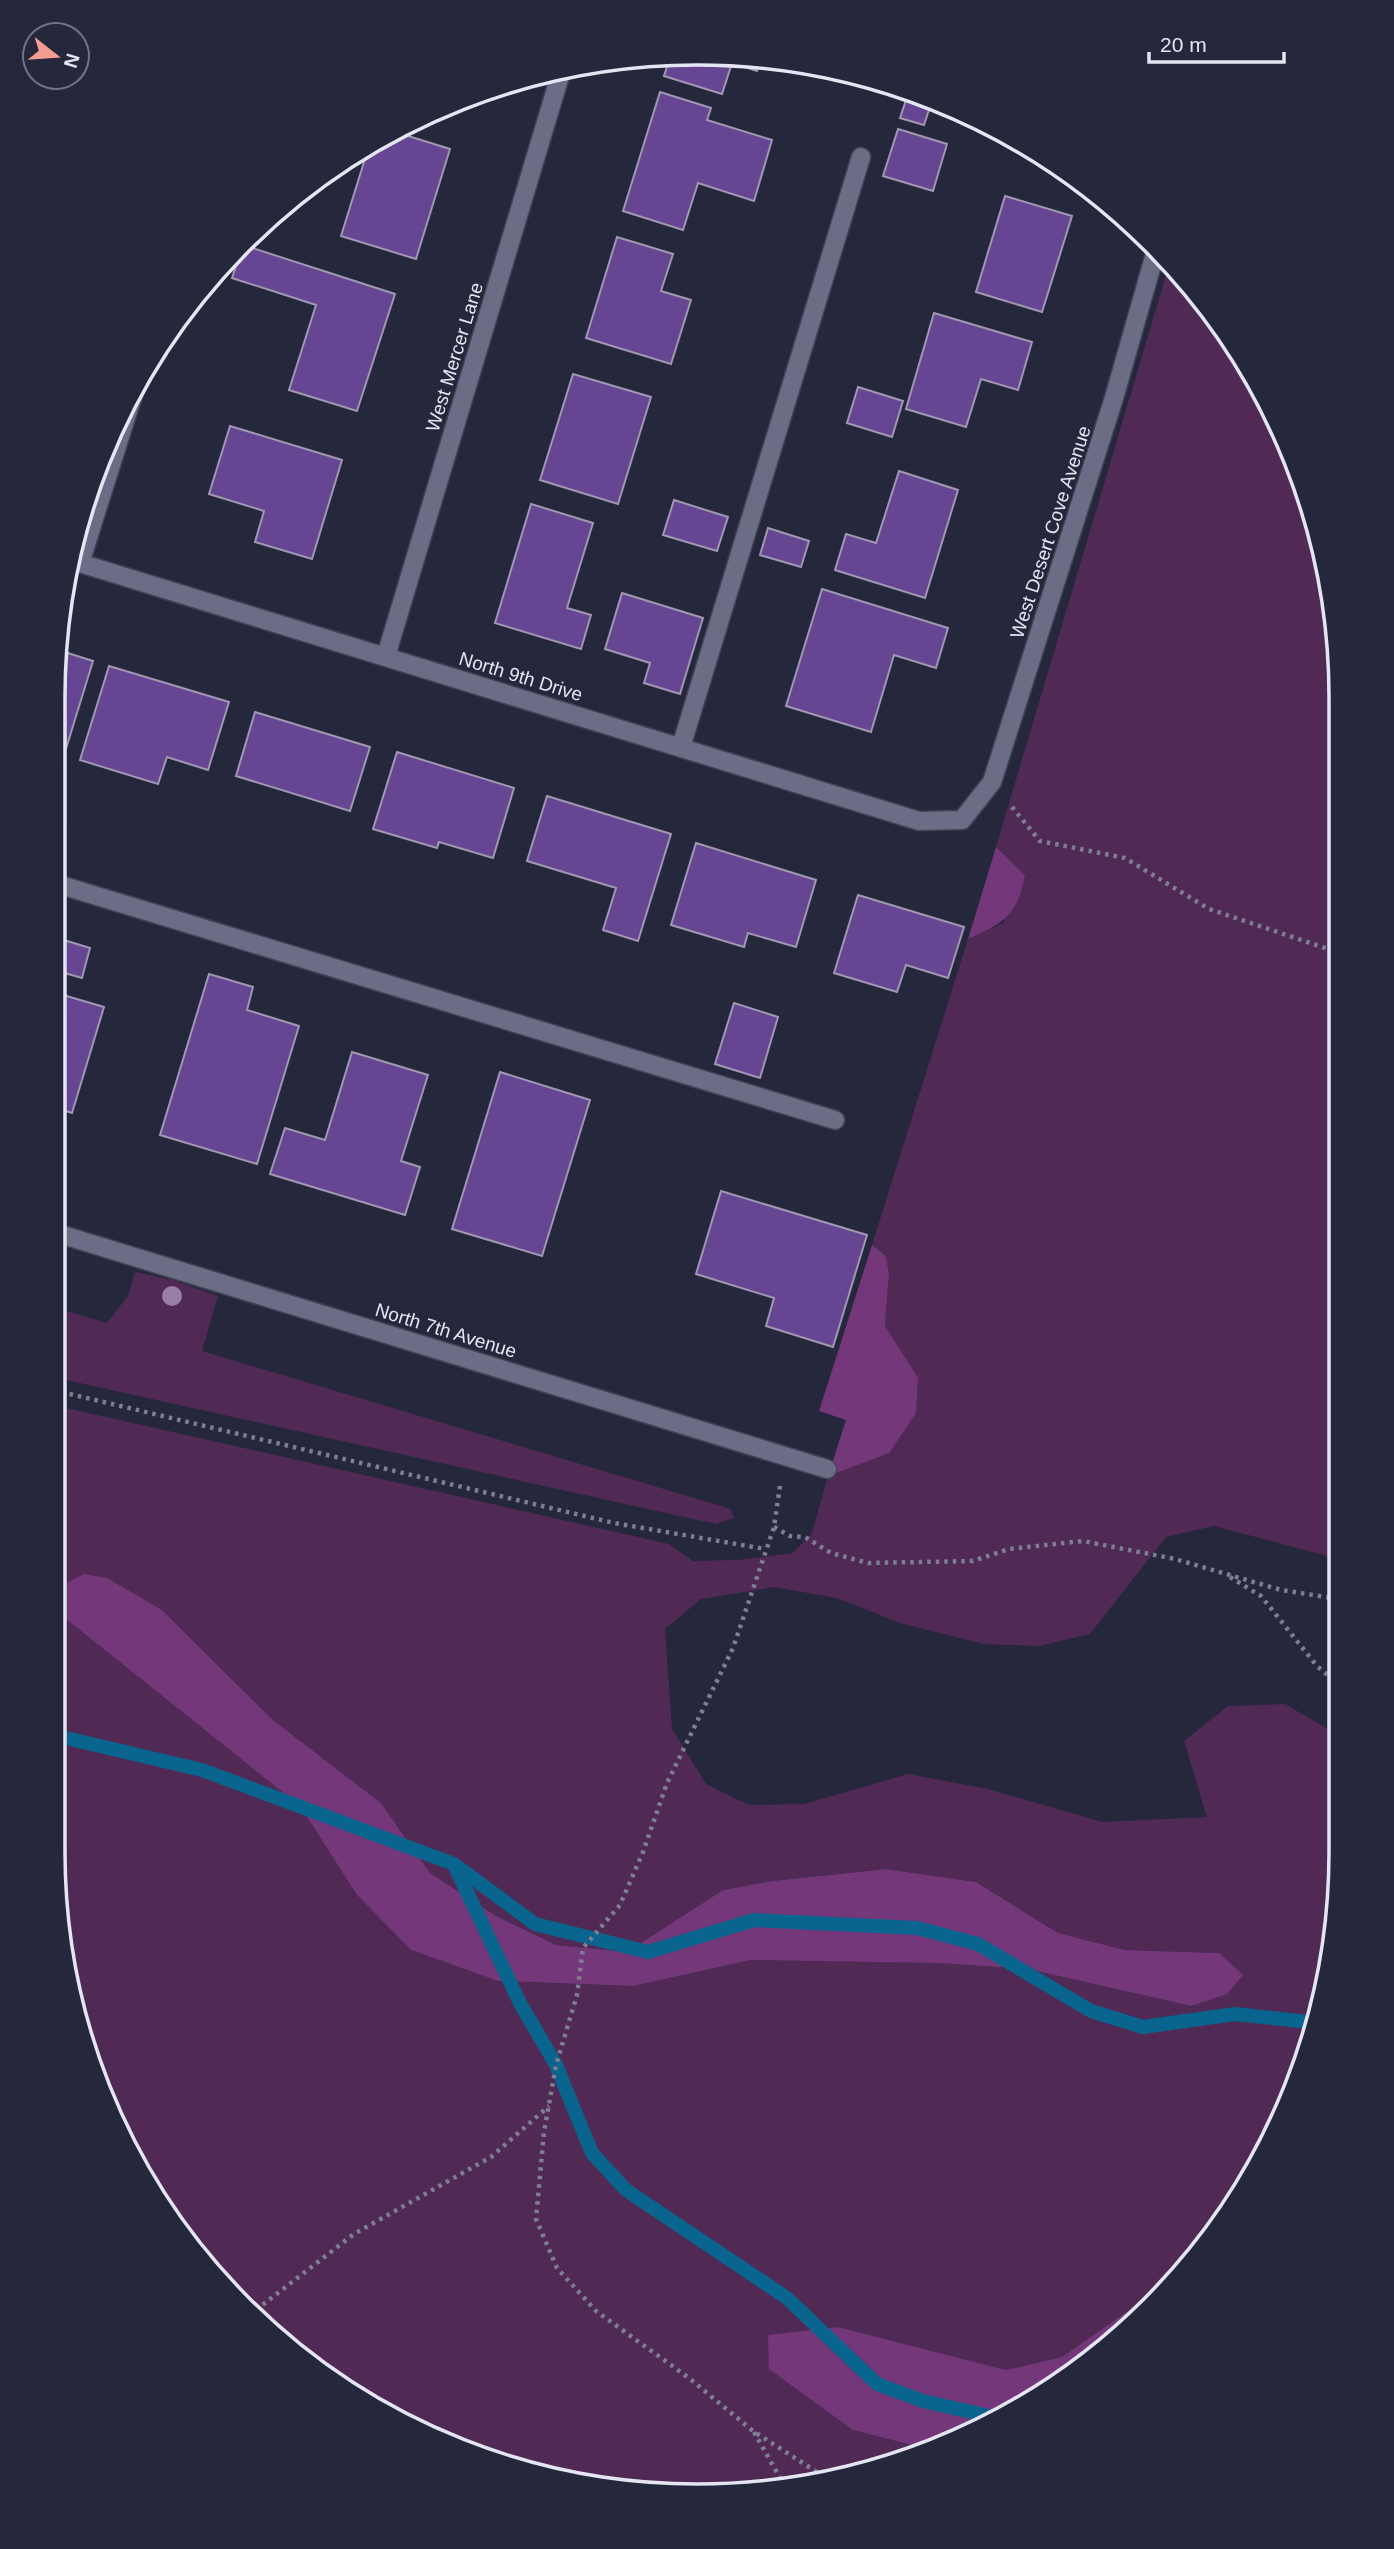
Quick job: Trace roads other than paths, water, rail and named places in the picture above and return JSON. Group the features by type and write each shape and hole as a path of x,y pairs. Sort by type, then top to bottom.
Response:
{"street":[{"name":"West Mercer Lane","path":"386,656 559,80"},
{"path":"681,747 862,156"},
{"name":"West Desert Cove Avenue","path":"962,820 992,782 1114,398 1153,260"},
{"path":"95,505 102,485"},
{"name":"North 9th Drive","path":"79,563 919,821 962,820"},
{"path":"65,886 835,1120"},
{"name":"North 7th Avenue","path":"65,1236 827,1469"}],"waterway":[{"path":"65,1738 202,1770 454,1864 535,1924 648,1952 754,1920 917,1928 978,1944 1091,2011 1143,2027 1235,2014 1306,2022"},
{"path":"455,1867 520,2003 556,2065 592,2153 626,2190 787,2298 877,2384 923,2401 984,2415"}]}
